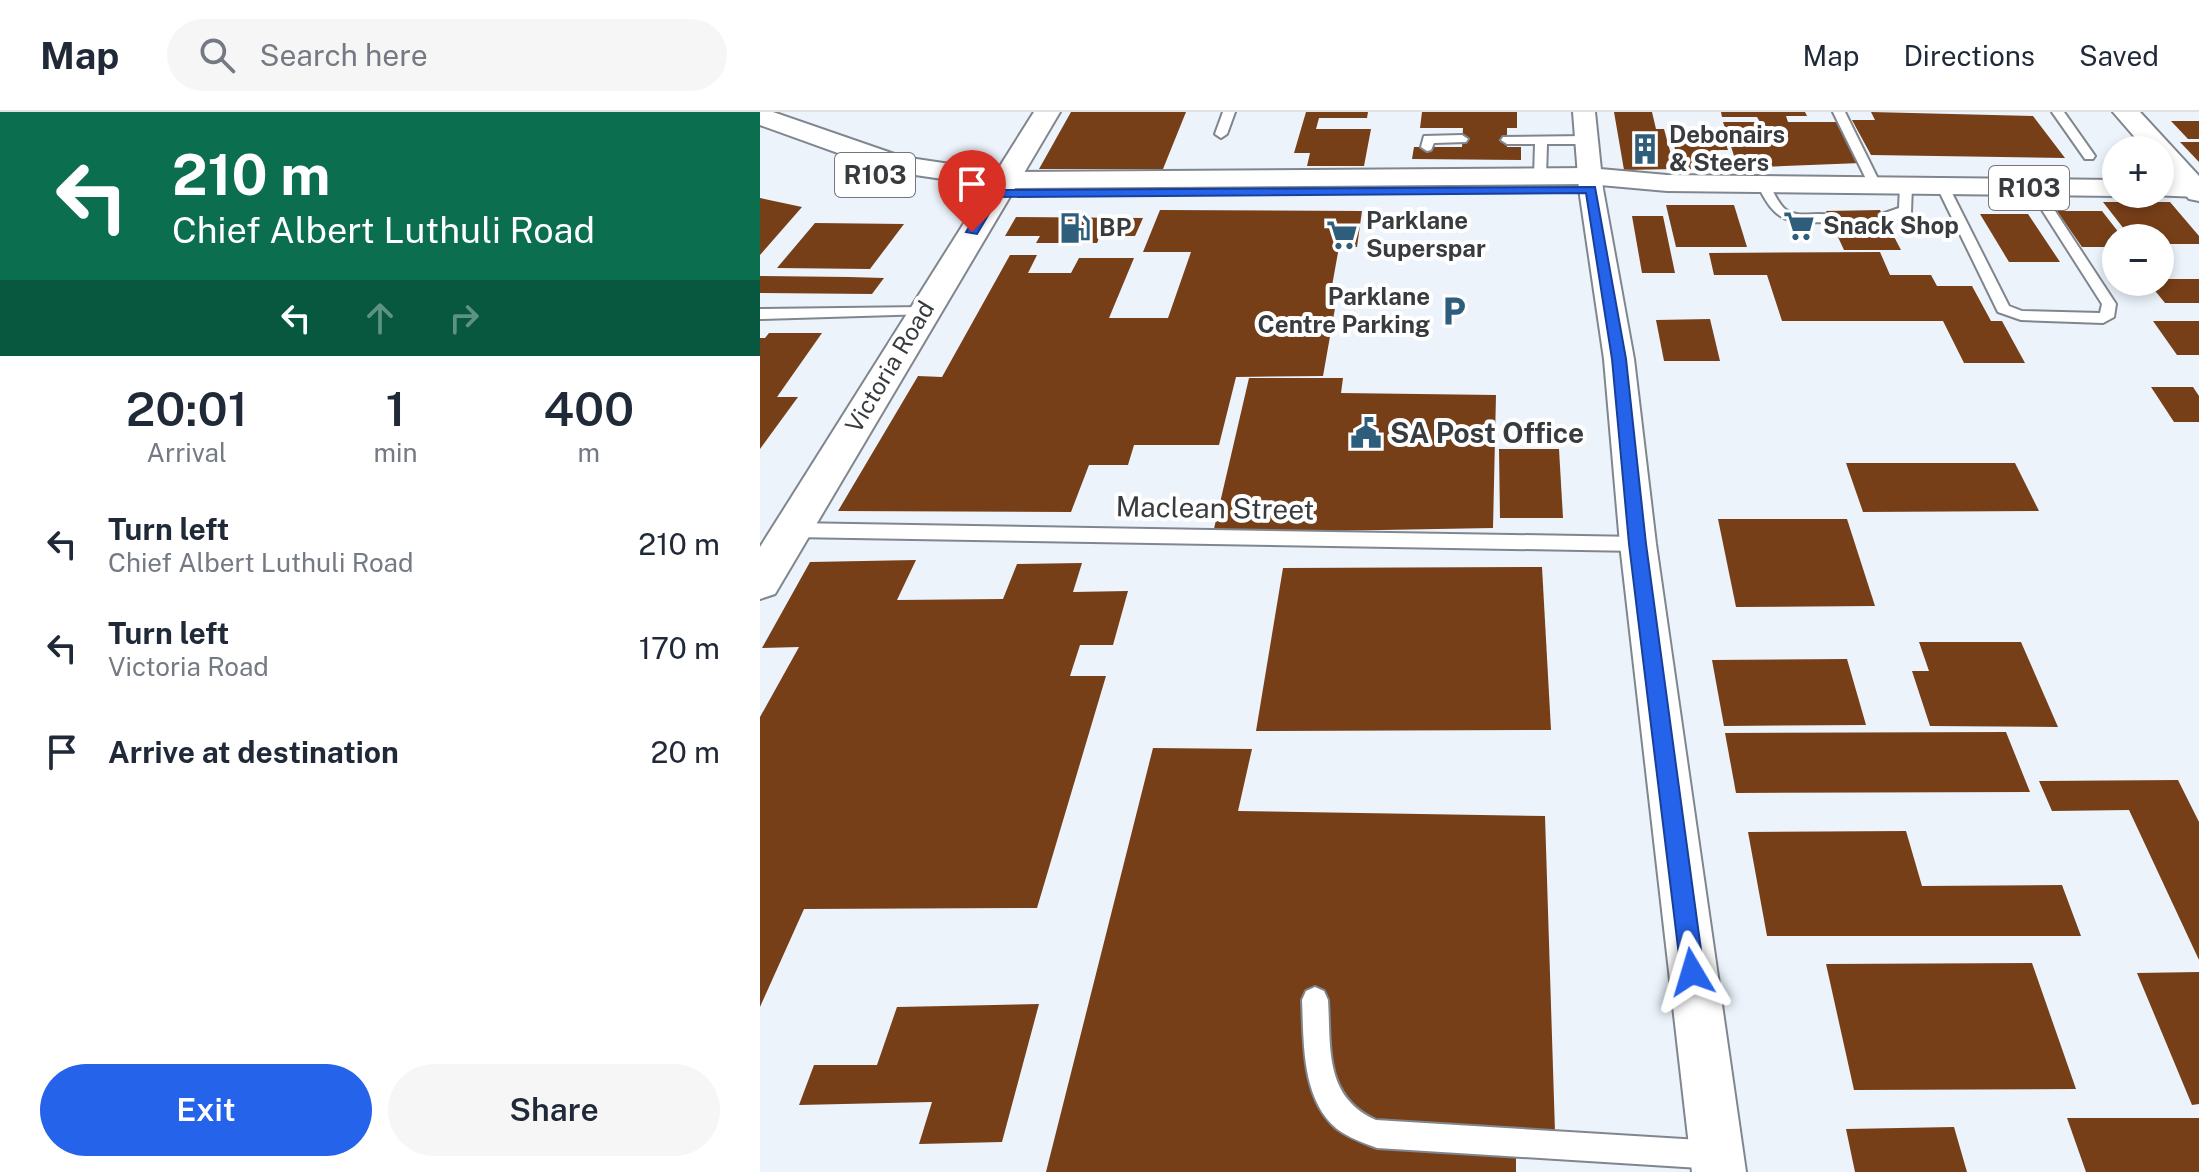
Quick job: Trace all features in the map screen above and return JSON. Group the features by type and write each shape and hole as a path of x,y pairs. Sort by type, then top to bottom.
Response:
{"main road":[{"name":"Victoria Road","path":"760,582 1047,112"},
{"path":"2126,112 2198,190"},
{"name":"R103","path":"764,124 879,177 933,187 1667,183 2102,188"},
{"name":"R103","path":"1000,187 1423,161 1590,183"},
{"path":"2174,189 2198,190"}],"street":[{"path":"1584,112 1590,183 1619,359 1638,544 1717,1164"}],"lane":[{"path":"1221,134 1229,112"},
{"path":"1839,112 1875,185"},
{"path":"2058,112 2089,156"},
{"path":"1423,161 1428,139 1462,139"},
{"path":"1507,140 1587,140"},
{"path":"1540,177 1541,140"},
{"path":"1763,184 1780,214 1792,218 1829,218"},
{"path":"1884,218 1896,216 1906,209 1906,186"},
{"path":"1943,187 2003,309 2021,315 2103,318 2111,310 2109,304 2034,188"},
{"path":"760,314 923,311"},
{"name":"Maclean Street","path":"792,530 1638,544"},
{"path":"1315,1000 1321,1072 1329,1098 1347,1120 1377,1134 1717,1164"}],"building":[{"path":"1071,112 1186,112 1163,169 1039,169"},
{"path":"1306,112 1368,112 1367,118 1319,118 1316,129 1371,129 1364,166 1307,166 1310,153 1294,153"},
{"path":"1422,112 1517,112 1517,128 1507,128 1507,147 1521,147 1521,160 1412,159 1414,147 1462,147 1463,128 1420,128"},
{"name":"Debonairs & Steers","path":"1614,112 1652,112 1656,129 1664,129 1675,169 1624,170"},
{"path":"1721,112 1805,112 1807,116 1786,116 1788,122 1840,122 1861,163 1738,168 1723,122 1760,122 1757,117 1722,117"},
{"path":"1871,112 2033,116 2065,158 1871,155 1852,120 1875,120"},
{"path":"2171,121 2199,121 2199,139 2188,139"},
{"path":"1669,129 1722,132 1728,150 1718,150 1724,169 1681,169"},
{"path":"2180,142 2199,142 2199,162"},
{"path":"760,198 802,207 760,255"},
{"path":"1666,205 1734,205 1747,247 1676,247"},
{"path":"2174,207 2199,236 2199,244 2174,244 2174,224 2120,224 2108,208"},
{"path":"1160,210 1362,211 1357,247 1339,247 1330,297 1337,297 1323,376 1236,377 1219,445 1134,445 1128,465 1089,465 1071,512 838,511 918,376 942,377 1010,255 1037,255 1028,273 1071,273 1079,258 1134,258 1109,318 1168,318 1191,252 1143,252"},
{"path":"1880,210 1901,250 1844,250 1826,211"},
{"path":"2057,211 2102,211 2112,224 2102,224 2102,247 2082,247"},
{"path":"1980,214 2028,214 2060,262 2009,262"},
{"path":"1632,216 1663,216 1675,273 1642,273"},
{"path":"1016,217 1143,218 1135,236 1100,236 1097,243 1036,243 1040,236 1005,236"},
{"path":"815,223 904,224 870,269 777,268"},
{"path":"1880,252 1890,275 1931,275 1937,286 1972,286 1991,321 2002,321 2025,363 1964,363 1943,321 1782,321 1767,275 1714,275 1709,253"},
{"path":"760,276 884,278 872,294 760,293"},
{"path":"2174,279 2199,279 2199,303 2165,303 2159,296 2174,296"},
{"path":"1710,319 1720,361 1664,361 1656,320"},
{"path":"2153,321 2199,321 2199,355 2177,355"},
{"path":"769,333 822,333 777,397 798,397 760,449 760,338 765,338"},
{"path":"1249,378 1343,378 1341,393 1496,395 1493,528 1213,533"},
{"path":"2151,387 2193,387 2199,396 2199,422 2174,422"},
{"path":"1499,449 1559,449 1563,518 1500,518"},
{"path":"1846,463 2015,463 2039,511 1863,512"},
{"path":"1718,519 1847,519 1875,606 1736,607"},
{"path":"916,560 897,600 1003,599 1017,564 1082,563 1073,592 1128,591 1113,645 1080,645 1070,676 1106,676 1037,908 804,909 760,1007 760,717 799,647 762,648 810,562"},
{"path":"1542,567 1551,730 1256,731 1283,568"},
{"path":"1919,642 2021,642 2058,727 1930,726 1912,671 1929,671"},
{"path":"1847,659 1866,725 1724,726 1712,660"},
{"path":"2006,732 2030,792 1736,793 1725,733"},
{"path":"1153,748 1252,749 1238,811 1545,816 1555,1132 1516,1132 1516,1172 1046,1172"},
{"path":"2178,780 2199,822 2199,960 2129,810 2052,811 2039,781"},
{"path":"1906,831 1922,886 2062,885 2081,936 1767,936 1748,832"},
{"path":"2032,963 2076,1089 1854,1090 1826,964"},
{"path":"2199,972 2199,1104 2192,1105 2137,973"},
{"path":"1039,1004 1002,1142 919,1144 932,1102 799,1105 814,1065 877,1065 897,1007"},
{"path":"2067,1118 2199,1118 2199,1172 2086,1172"},
{"path":"1954,1127 1967,1172 1855,1172 1846,1129"}],"place":[{"name":"Debonairs & Steers","path":"1645,149"},
{"name":"Snack Shop","path":"1799,226"},
{"name":"BP","path":"1075,228"},
{"name":"Parklane Superspar","path":"1342,235"},
{"name":"Parklane Centre Parking","path":"1454,311"},
{"name":"SA Post Office","path":"1366,433"}],"route":[{"path":"972,232 995,194 1591,189 1619,359 1638,544 1692,972"}]}
